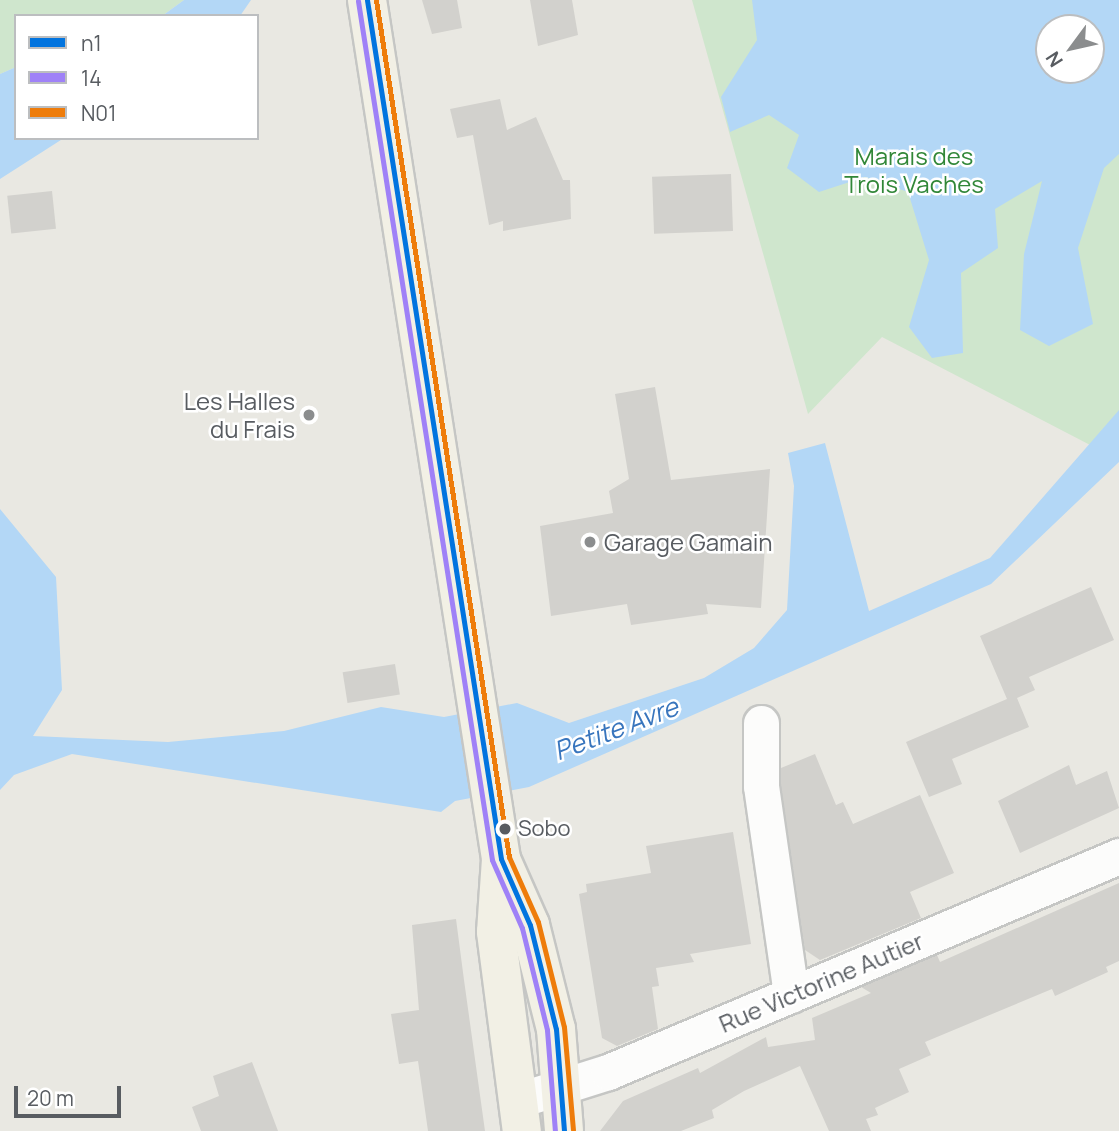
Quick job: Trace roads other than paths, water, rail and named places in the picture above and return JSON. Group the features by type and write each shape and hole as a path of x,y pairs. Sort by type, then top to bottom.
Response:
{"main road":[{"path":"367,0 501,859 496,932 521,1116"},
{"path":"501,859 530,925 556,1029 564,1131"}],"street":[{"path":"761,723 761,786 791,995"},
{"name":"Rue Victorine Autier","path":"521,1116 562,1090 1119,856"}],"water":[{"path":"184,0 251,0 241,14 165,14"},
{"path":"752,0 1119,0 1119,154 1104,168 1078,248 1093,324 1049,346 1020,330 1024,254 1042,181 995,209 998,248 961,273 963,353 932,358 909,327 929,260 908,192 865,177 819,192 787,168 799,135 769,115 730,132 721,97 757,40"},
{"path":"14,68 14,140 61,140 0,179 0,74"},
{"name":"Petite Avre","path":"1119,410 1119,462 991,584 529,787 455,801 441,812 72,754 14,775 0,790 0,509 56,577 62,690 33,736 168,742 284,731 381,707 444,717 517,703 569,723 704,678 754,648 787,610 794,486 788,453 825,443 869,611 990,558"}],"place":[{"name":"Les Halles du Frais","path":"309,415"},
{"name":"Garage Gamain","path":"590,542"},
{"name":"Sobo","path":"505,829"}],"park label":[{"name":"Marais des Trois Vaches","path":"914,170"}]}
